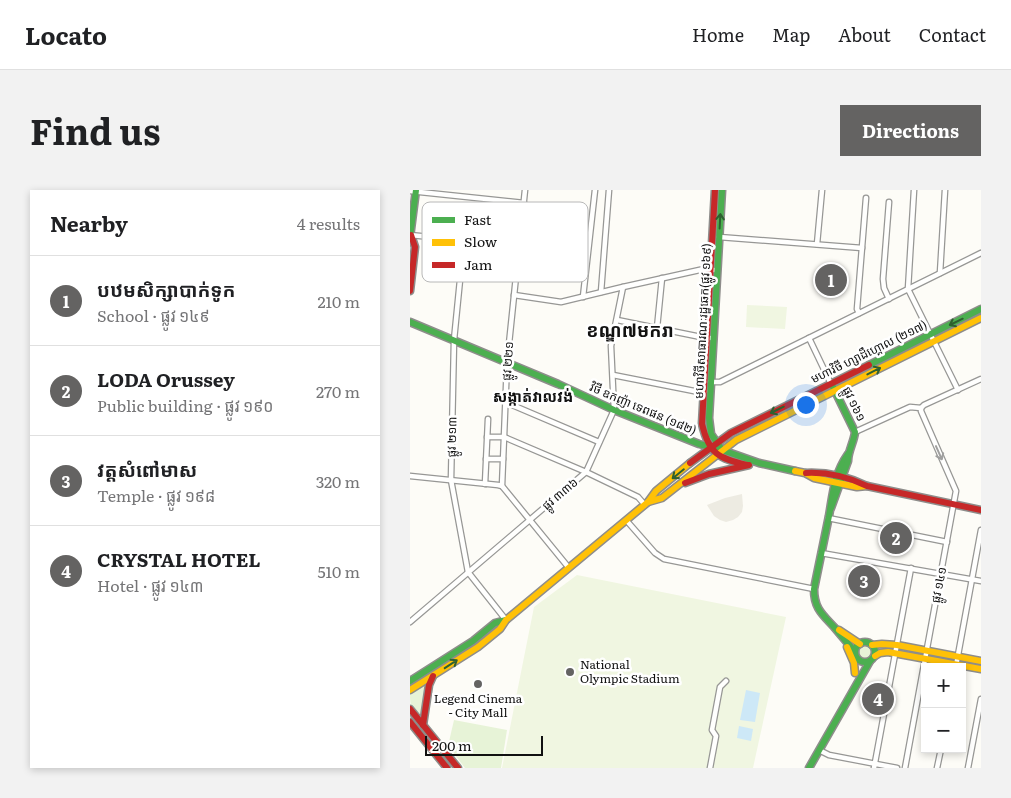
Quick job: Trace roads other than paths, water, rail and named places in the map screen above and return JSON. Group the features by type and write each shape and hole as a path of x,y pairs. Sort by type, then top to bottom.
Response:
{"main road":[{"name":"មហាវិថីសាធារណៈរដ្ឋឆេក(ផ្លូវ ១៦៩)","path":"713,445 705,436 702,424 708,382 714,270 715,190"},
{"name":"មហាវិថីសាធារណៈរដ្ឋឆេក(ផ្លូវ ១៦៩)","path":"714,270 719,237 722,190"},
{"path":"410,291 415,247 410,236 414,191"},
{"name":"មហាវិថី ហ្សាដឹហ្គោល (២១៧)","path":"647,504 656,491 713,445 731,433 981,309"},
{"name":"មហាវិថី ហ្សាដឹហ្គោល (២១៧)","path":"410,690 478,647 500,629 506,620 626,520 647,504 662,498 736,440 981,318"},
{"name":"វិថី ឧកញ៉ា ទេពផន (១៨២)","path":"410,322 614,410 683,438 713,445 728,460 749,465 760,463"},
{"name":"ផ្លូវ ១៦១","path":"831,384 855,432 848,454 848,461 830,500 830,509 814,589 815,602 822,617 860,644"},
{"name":"មហាវិថីសាធារណៈរដ្ឋឆេក(ផ្លូវ ១៦៩)","path":"707,391 709,423 713,445"},
{"path":"761,418 765,426"},
{"path":"683,438 691,440 698,438 702,433 702,424"},
{"name":"វិថី ឧកញ៉ា ទេពផន (១៨២)","path":"719,452 805,473 816,472 838,480 857,481 868,486 981,510"},
{"path":"674,488 709,474 749,465"},
{"name":"មហាវិថី ហ្សាដឹហ្គោល (២១៧)","path":"410,681 473,641 495,623 506,620"},
{"name":"ផ្លូវ ១៦១","path":"834,627 856,652"},
{"path":"840,635 854,663 855,673"},
{"path":"809,768 873,658 875,651 868,642 857,647 858,659 853,690"},
{"path":"872,645 897,645 981,660"},
{"path":"858,659 864,662 883,652 943,663"},
{"path":"966,667 981,669"},
{"path":"423,724 429,685 433,676"},
{"path":"410,709 458,768"},
{"path":"410,722 444,767"}],"street":[{"name":"ផ្លូវ ២២១","path":"524,202 525,190"},
{"path":"588,252 595,190"},
{"path":"601,292 609,190"},
{"path":"817,244 822,190"},
{"path":"914,190 908,289 958,390"},
{"path":"940,273 945,190"},
{"path":"414,191 524,202"},
{"path":"859,313 857,309 866,198"},
{"path":"889,202 883,279 884,288 889,299"},
{"path":"719,237 862,248"},
{"path":"708,382 720,382 981,253"},
{"path":"514,295 561,302 704,269 714,270"},
{"path":"657,328 662,278"},
{"name":"ផ្លូវ ២១៣","path":"460,282 454,340 451,480 468,572 506,620"},
{"name":"ផ្លូវ ២២១","path":"502,486 507,363 515,282"},
{"path":"583,297 585,282"},
{"name":"ផ្លូវ ៣៣៦","path":"410,622 586,472 614,410 611,346 623,287"},
{"path":"617,320 710,338"},
{"name":"ផ្លូវ ១៦១","path":"809,338 831,384"},
{"path":"613,375 694,391 707,391"},
{"path":"855,432 910,406 921,408 981,380"},
{"path":"505,402 599,442"},
{"name":"ផ្លូវ ១៤១","path":"905,768 956,491 921,412 921,408"},
{"path":"485,484 488,419"},
{"path":"487,437 504,437 586,472 638,497 647,504"},
{"path":"486,459 503,460"},
{"path":"410,476 498,484 502,486 568,568"},
{"path":"828,518 947,542"},
{"path":"626,520 655,553 664,559 814,589"},
{"path":"957,663 981,530"},
{"path":"821,553 981,581"},
{"path":"874,766 911,568"},
{"path":"710,768 716,736 712,730 720,688 726,681"},
{"path":"968,768 981,699"},
{"path":"819,750 829,755 874,766 897,768"},
{"path":"937,768 940,753"}],"water":[{"path":"746,690 760,693 755,722 740,720"},
{"path":"739,726 753,729 751,741 737,738"}],"place":[{"name":"បឋមសិក្សាបាក់ទូក","path":"831,280"},
{"name":"LODA Orussey","path":"896,538"},
{"name":"វត្តសំពៅមាស","path":"864,581"},
{"name":"National Olympic Stadium","path":"570,672"},
{"name":"Legend Cinema - City Mall","path":"478,684"},
{"name":"CRYSTAL HOTEL","path":"878,699"}],"district":[{"name":"ខណ្ឌ៧មករា","path":"630,331"},
{"name":"សង្កាត់វាលវង់","path":"533,397"}]}
